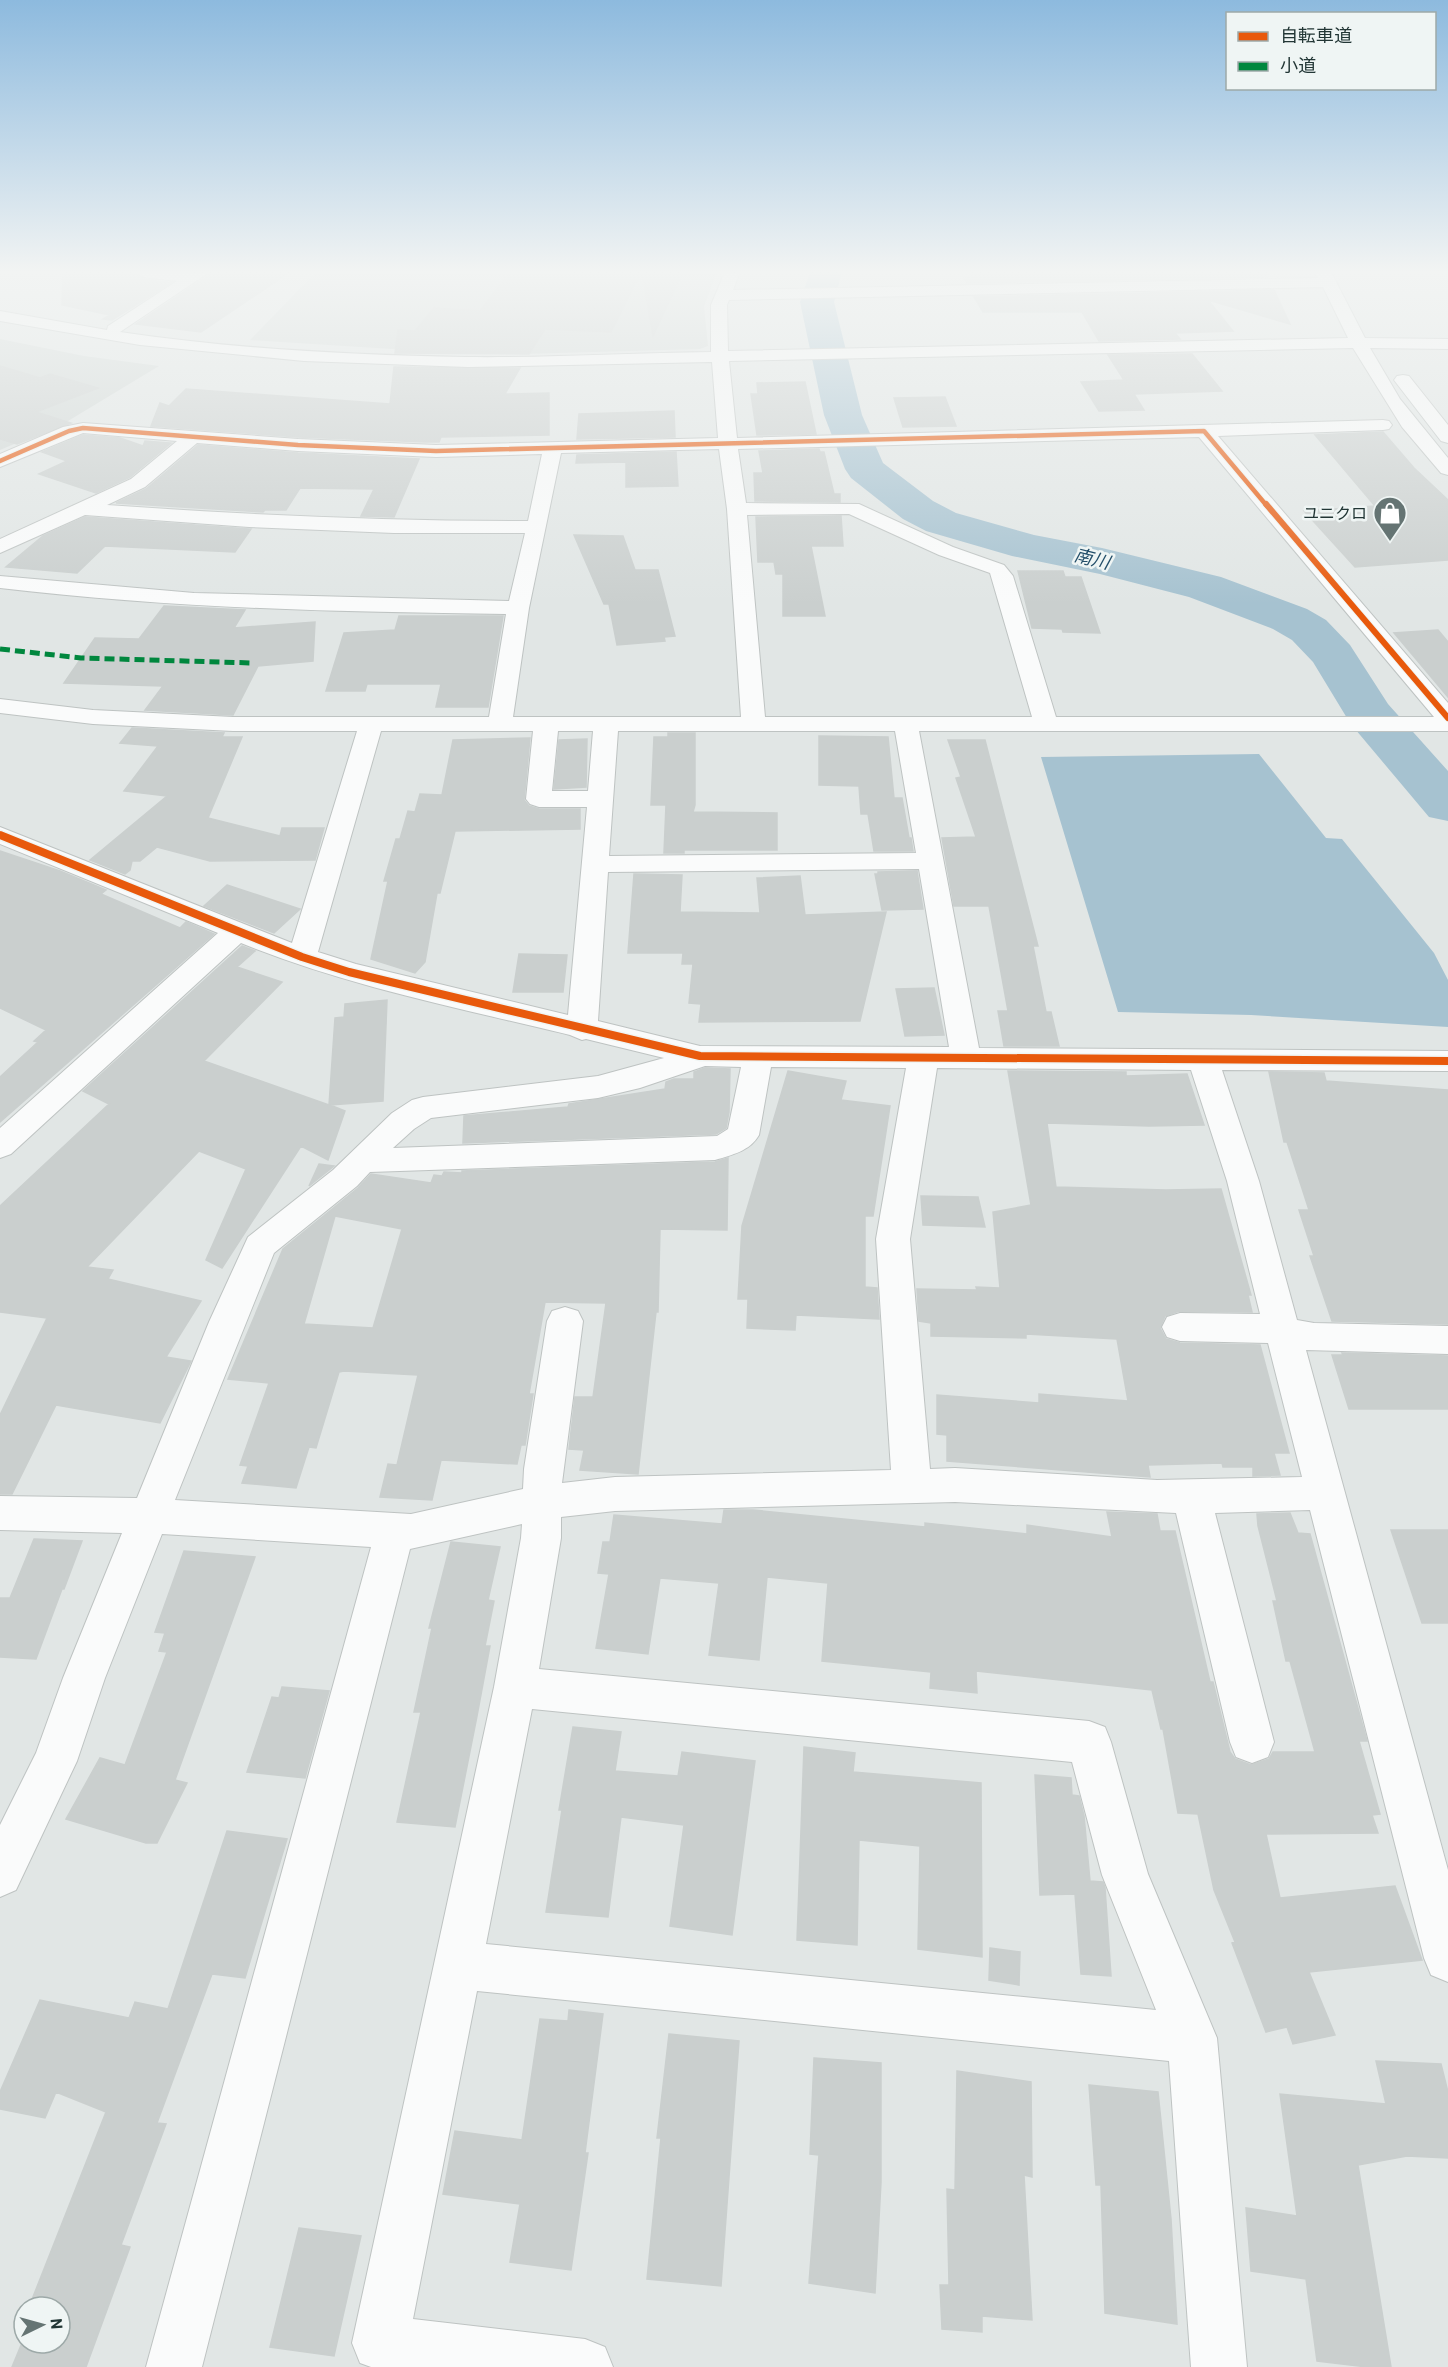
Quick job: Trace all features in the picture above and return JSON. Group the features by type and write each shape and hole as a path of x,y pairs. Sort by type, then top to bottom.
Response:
{"street":[{"path":"723,382 728,445 737,508 754,725"},
{"path":"1382,382 1420,441 1448,469"},
{"path":"1404,382 1448,437"},
{"path":"0,461 69,431 83,428 191,438 436,451 728,445 1383,425"},
{"path":"1204,431 1445,722"},
{"path":"0,547 145,479 191,438"},
{"path":"500,725 518,608 552,449"},
{"path":"84,508 249,522 394,527 537,527"},
{"path":"737,508 852,508 946,551 997,569 1002,576 1046,725"},
{"path":"0,582 105,594 214,600 518,608"},
{"path":"4,712 168,722 500,725 1445,722"},
{"path":"302,957 371,724"},
{"path":"906,724 966,1059"},
{"path":"546,725 539,799 601,799"},
{"path":"582,1030 606,725"},
{"path":"0,835 302,957 376,980 700,1056 1448,1061"},
{"path":"596,864 930,861"},
{"path":"0,1146 238,930"},
{"path":"0,1874 55,1761 84,1678 227,1322 260,1246 363,1161 404,1121 423,1108 598,1087 629,1080 700,1056"},
{"path":"363,1161 715,1148 727,1145 743,1135 758,1056"},
{"path":"912,1485 893,1239 923,1058"},
{"path":"1203,1058 1244,1181 1448,1958"},
{"path":"565,1321 543,1469 542,1538 515,1688 380,2343 506,2362 585,2367"},
{"path":"1180,1327 1282,1330 1296,1335 1314,1337 1448,1340"},
{"path":"0,1513 150,1516 411,1532 543,1502 615,1494 912,1485 955,1485 1192,1498 1325,1493"},
{"path":"1192,1498 1252,1742"},
{"path":"174,2367 395,1531"},
{"path":"515,1688 1089,1742 1125,1875 1192,2038 1219,2367"},
{"path":"457,1965 1192,2038"}],"shaded area":[{"path":"0,382 132,382 68,421 0,450"}],"water":[{"path":"1259,754 1326,838 1342,839 1434,953 1448,980 1448,1027 1251,1015 1118,1012 1041,757"}],"building":[{"path":"0,382 79,382 98,388 36,412 71,423 17,444 0,439"},
{"path":"392,382 512,382 505,394 549,393 549,435 441,437 439,442 426,442 298,437 151,426 160,403 169,406 186,389 390,404"},
{"path":"805,382 816,434 757,435 751,394 758,394 757,383"},
{"path":"1081,382 1215,382 1222,391 1134,394 1144,410 1099,411"},
{"path":"945,397 956,426 903,427 894,398"},
{"path":"674,411 675,437 577,439 579,414"},
{"path":"1383,432 1414,468 1448,500 1448,560 1355,567 1304,511 1375,506 1315,435"},
{"path":"83,435 120,438 143,446 145,441 171,443 130,477 96,493 39,474 67,461 42,452"},
{"path":"198,445 419,459 394,517 361,516 374,489 300,488 286,510 265,510 263,512 116,503 146,489"},
{"path":"819,449 820,452 824,452 834,494 840,494 840,502 755,501 754,473 763,473 759,451"},
{"path":"676,452 678,486 626,487 626,462 576,463 577,455"},
{"path":"841,516 843,546 811,546 825,616 783,616 783,574 776,574 774,562 758,562 756,517"},
{"path":"85,517 251,529 235,552 105,546 77,573 6,567 43,536"},
{"path":"574,535 623,536 635,570 658,570 675,636 664,637 665,641 617,645 609,604 604,604"},
{"path":"1018,571 1063,571 1065,577 1081,577 1100,633 1032,628"},
{"path":"164,606 245,610 234,628 315,622 313,661 258,666 233,715 145,710 163,686 64,683 95,638 139,639"},
{"path":"399,616 503,616 488,707 436,707 441,684 367,684 365,691 326,691 344,633 395,630"},
{"path":"1438,630 1448,642 1448,697 1394,633"},
{"path":"132,728 224,733 222,737 242,737 208,818 280,836 282,828 324,828 315,860 210,861 157,847 140,861 132,861 130,870 125,874 90,860 167,796 124,791 158,746 120,743"},
{"path":"668,733 695,733 695,805 693,812 777,813 777,850 684,850 684,853 664,853 666,805 651,805 654,737 668,737"},
{"path":"819,736 888,737 894,798 902,798 913,851 874,851 868,814 861,814 859,786 819,785"},
{"path":"530,738 524,800 529,806 539,809 580,809 580,829 455,831 440,893 437,893 425,962 415,973 371,959 388,881 384,881 396,839 400,839 408,811 415,812 420,794 442,795 453,740"},
{"path":"587,739 586,787 554,789 559,740"},
{"path":"948,740 985,740 1038,946 1033,946 1046,1012 1051,1012 1059,1046 1004,1046 998,1011 1008,1011 989,906 954,906 942,838 976,837 956,778 961,777"},
{"path":"0,851 60,871 106,890 101,894 180,928 186,922 214,934 0,1122 0,1077 38,1042 34,1041 46,1030 0,1008"},
{"path":"917,871 923,909 882,910 875,874"},
{"path":"634,874 682,875 680,912 760,913 757,878 800,876 805,915 886,912 860,1021 699,1022 701,1004 689,1003 693,964 682,964 683,953 628,953"},
{"path":"227,885 300,909 274,933 204,906"},
{"path":"242,946 255,951 237,967 282,982 204,1061 329,1105 335,1018 344,1017 345,1004 387,1000 383,1101 330,1105 345,1111 328,1160 301,1146 222,1268 206,1260 246,1169 199,1151 87,1267 113,1270 108,1279 201,1301 166,1357 191,1361 160,1423 56,1405 12,1494 0,1494 0,1415 47,1318 0,1312 0,1206 109,1104 83,1091"},
{"path":"519,954 567,955 563,992 513,992"},
{"path":"934,988 944,1035 905,1036 896,989"},
{"path":"705,1068 730,1069 729,1112 726,1128 716,1134 463,1143 464,1116 568,1107 569,1104 665,1089 666,1082 674,1079 694,1079 694,1072"},
{"path":"788,1071 846,1081 841,1100 890,1106 873,1216 865,1216 865,1287 877,1288 879,1319 796,1315 795,1330 747,1328 748,1299 738,1299 742,1226"},
{"path":"1008,1071 1126,1072 1126,1076 1187,1074 1204,1125 1047,1123 1056,1187 1221,1189 1251,1295 1248,1295 1252,1312 1179,1311 1165,1316 1160,1328 1166,1339 1180,1343 1260,1345 1289,1453 1274,1453 1280,1475 1253,1476 1253,1467 1223,1467 1222,1463 1148,1465 1150,1477 947,1461 947,1435 937,1434 937,1395 1039,1403 1039,1394 1128,1401 1117,1339 1026,1334 1026,1338 931,1336 931,1323 919,1321 917,1289 1000,1288 993,1212 1031,1205"},
{"path":"1269,1072 1324,1073 1326,1081 1448,1090 1448,1324 1332,1321 1310,1256 1314,1256 1299,1210 1309,1210 1287,1142 1284,1142"},
{"path":"728,1158 727,1230 660,1229 658,1312 656,1312 638,1474 580,1470 584,1450 569,1449 575,1397 593,1397 606,1303 545,1302 529,1394 533,1394 525,1445 521,1445 517,1464 441,1460 432,1500 380,1497 388,1464 397,1465 418,1375 344,1371 339,1372 316,1448 309,1447 296,1488 242,1483 248,1466 240,1465 269,1383 228,1379 283,1249 358,1188 371,1174 431,1183 434,1175 442,1176 444,1172 715,1162","holes":["335,1216 402,1229 373,1328 304,1324"]},
{"path":"319,1164 334,1166 309,1186"},
{"path":"921,1196 978,1197 985,1227 923,1225"},
{"path":"1342,1353 1448,1356 1448,1409 1349,1409 1332,1355 1343,1355"},
{"path":"724,1510 753,1510 925,1527 925,1523 1027,1534 1027,1525 1112,1537 1107,1512 1157,1514 1160,1531 1175,1531 1210,1682 1213,1682 1230,1752 1235,1759 1251,1765 1269,1759 1273,1752 1315,1752 1290,1661 1286,1661 1273,1601 1277,1601 1258,1526 1257,1514 1290,1513 1298,1533 1310,1534 1367,1741 1359,1741 1380,1814 1372,1815 1378,1833 1266,1834 1280,1898 1395,1886 1422,1960 1309,1972 1335,2035 1293,2044 1287,2027 1266,2032 1232,1943 1235,1942 1214,1890 1198,1814 1178,1813 1163,1729 1161,1729 1152,1690 976,1671 977,1693 930,1688 931,1672 822,1661 828,1583 767,1577 759,1660 709,1655 719,1583 660,1578 648,1654 596,1648 609,1574 598,1573 603,1542 610,1542 614,1515 722,1524"},
{"path":"1391,1530 1448,1530 1448,1623 1422,1623"},
{"path":"34,1539 82,1541 36,1659 0,1657 0,1598 10,1598"},
{"path":"451,1542 500,1547 488,1600 494,1601 485,1646 490,1646 477,1716 455,1827 397,1822 421,1712 414,1712 432,1628 429,1628"},
{"path":"184,1551 255,1557 175,1780 187,1783 157,1843 146,1843 66,1819 100,1758 125,1765 167,1652 159,1651 165,1633 155,1632"},
{"path":"282,1687 329,1691 305,1778 247,1772 272,1697 279,1698"},
{"path":"573,1727 621,1732 615,1771 678,1776 682,1752 755,1761 732,1935 670,1926 684,1825 621,1817 608,1917 546,1912 562,1810 559,1810"},
{"path":"804,1747 855,1753 853,1772 981,1783 982,1957 918,1949 920,1846 859,1840 857,1945 797,1940"},
{"path":"1035,1775 1071,1778 1072,1795 1079,1796 1084,1816 1090,1881 1103,1882 1105,1888 1111,1976 1081,1974 1075,1894 1040,1895"},
{"path":"227,1831 287,1839 245,1978 212,1974 157,2123 166,2124 121,2245 130,2247 86,2367 12,2367 17,2355 72,2355 72,2295 34,2295 106,2112 56,2092 45,2118 0,2109 0,2092 40,2000 129,2018 135,2002 168,2009"},
{"path":"990,1948 1020,1952 1019,1985 989,1980"},
{"path":"569,2010 603,2014 585,2153 588,2153 571,2270 510,2262 520,2204 443,2194 455,2131 522,2140 540,2019 568,2021"},
{"path":"669,2034 739,2041 721,2286 647,2279 661,2138 657,2138"},
{"path":"814,2058 881,2063 881,2182 875,2293 809,2283 819,2155 810,2154"},
{"path":"1376,2061 1441,2064 1448,2092 1448,2158 1407,2156 1358,2165 1391,2367 1367,2367 1317,2361 1306,2279 1251,2271 1246,2208 1297,2216 1280,2094 1386,2104"},
{"path":"957,2071 1031,2082 1032,2177 1024,2175 1032,2320 982,2316 982,2332 942,2329 940,2285 949,2285 947,2189 955,2190"},
{"path":"1089,2085 1158,2092 1171,2219 1177,2324 1105,2313 1101,2185 1096,2185"},
{"path":"299,2228 361,2236 334,2356 270,2347"}],"waterway":[{"name":"南川","path":"836,382 843,415 865,469 918,510 941,522 1028,547 1102,561 1205,587 1290,619 1309,630 1333,655 1368,712 1448,805"}],"marked path":[{"path":"0,649 81,658 253,663"}],"cycle path":[{"path":"0,461 69,431 83,428 298,445 436,451 1204,431 1448,718"},
{"path":"0,835 302,957 349,972 700,1056 1448,1061"}],"place":[{"name":"ユニクロ","path":"1390,542"}]}
